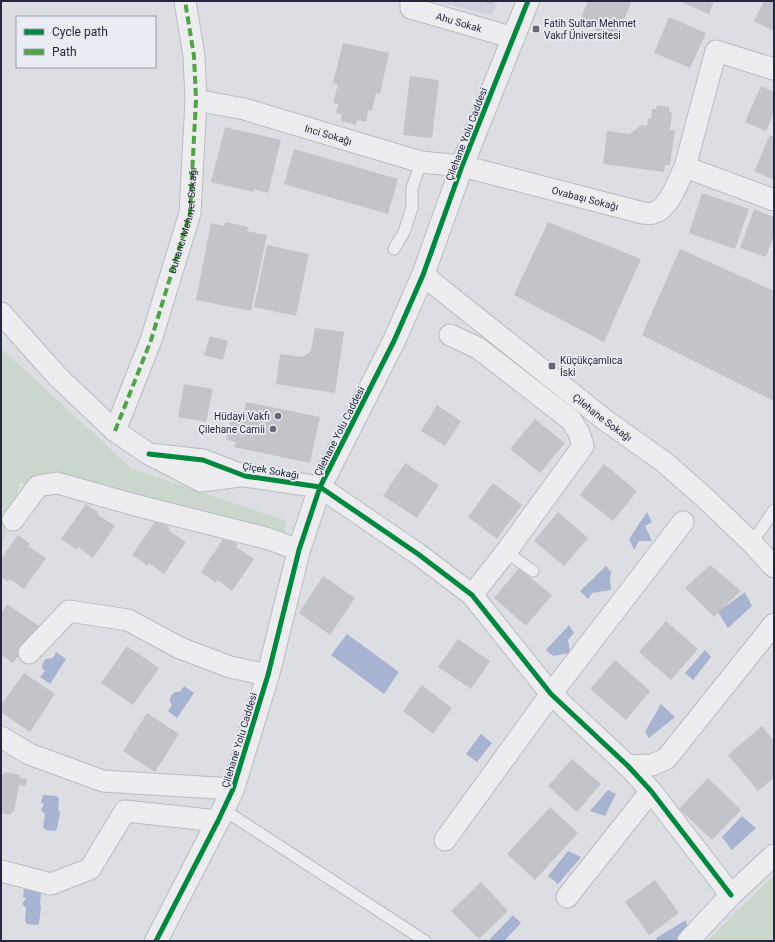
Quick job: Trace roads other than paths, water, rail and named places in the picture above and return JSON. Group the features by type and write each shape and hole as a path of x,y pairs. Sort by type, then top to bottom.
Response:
{"street":[{"name":"Duhancı Mehmet Sokağı","path":"115,431 151,340 190,213 196,100 194,56 185,1"},
{"name":"Ahu Sokak","path":"411,1 411,8 514,38"},
{"name":"Çilehane Yolu Caddesi","path":"156,941 221,816 233,789 268,675 299,550 320,487 394,341 423,275 462,166 528,1"},
{"name":"Ovabaşı Sokağı","path":"462,166 643,213 653,214 661,210 667,204 685,167 716,52 774,69"},
{"name":"Inci Sokağı","path":"196,100 244,109 421,162 462,166"},
{"path":"685,167 774,200"},
{"name":"Çilehane Sokağı","path":"423,275 605,420 664,462 704,497 752,543 774,567"},
{"name":"Çiçek Sokağı","path":"1,313 58,377 115,431 149,454 201,481 245,476 320,487"},
{"path":"450,335 478,348 571,420 579,433 583,446 506,552 472,595"},
{"path":"13,520 38,486 57,483 269,540 299,550"},
{"path":"320,487 418,554 472,595 551,694 628,766 651,791 731,894"},
{"path":"445,840 551,694 683,522"},
{"path":"29,653 69,611 128,620 180,648 230,668 268,675"},
{"path":"628,766 652,765 666,758 774,624"},
{"path":"1,737 29,754 103,781 233,789"},
{"path":"567,897 651,791"},
{"path":"1,871 50,884 90,869 125,811 221,816"},
{"path":"688,941 731,894 774,855"}],"lane":[{"path":"394,249 404,232 412,208 412,188 421,162"},
{"path":"752,543 774,510"},
{"path":"506,552 534,571"},
{"path":"221,816 425,941"}],"water":[{"path":"647,512 652,522 645,526 652,541 639,541 634,550 629,539"},
{"path":"606,566 611,572 611,590 592,593 588,599 580,591"},
{"path":"745,592 752,606 728,628 718,612"},
{"path":"569,625 574,633 568,640 570,653 553,656 546,650"},
{"path":"347,634 399,672 384,694 331,655"},
{"path":"705,650 711,657 693,680 685,673"},
{"path":"56,652 66,659 50,684 40,677 45,671 42,668 43,663 46,659 53,658"},
{"path":"184,686 194,693 177,718 168,711 172,705 170,702 172,694 180,692"},
{"path":"661,704 675,717 649,738 645,732"},
{"path":"481,734 492,743 477,762 466,754"},
{"path":"608,790 616,794 605,816 590,811"},
{"path":"43,795 57,796 59,799 58,810 60,812 57,829 55,831 46,830 43,827 45,814 41,810 44,804 41,803"},
{"path":"742,816 756,828 732,850 722,837"},
{"path":"568,851 581,857 558,884 548,876"},
{"path":"24,889 38,891 41,893 39,924 37,925 27,924 25,921 26,908 22,904 26,898 23,897"},
{"path":"513,915 521,923 504,941 494,941 490,939"},
{"path":"686,920 688,932 677,941 658,941 656,938"}],"place":[{"name":"Fatih Sultan Mehmet Vakıf Üniversitesi","path":"536,29"},
{"name":"Küçükçamlıca İski","path":"552,366"},
{"name":"Hüdayi Vakfı","path":"278,416"},
{"name":"Çilehane Camii","path":"273,429"}]}
